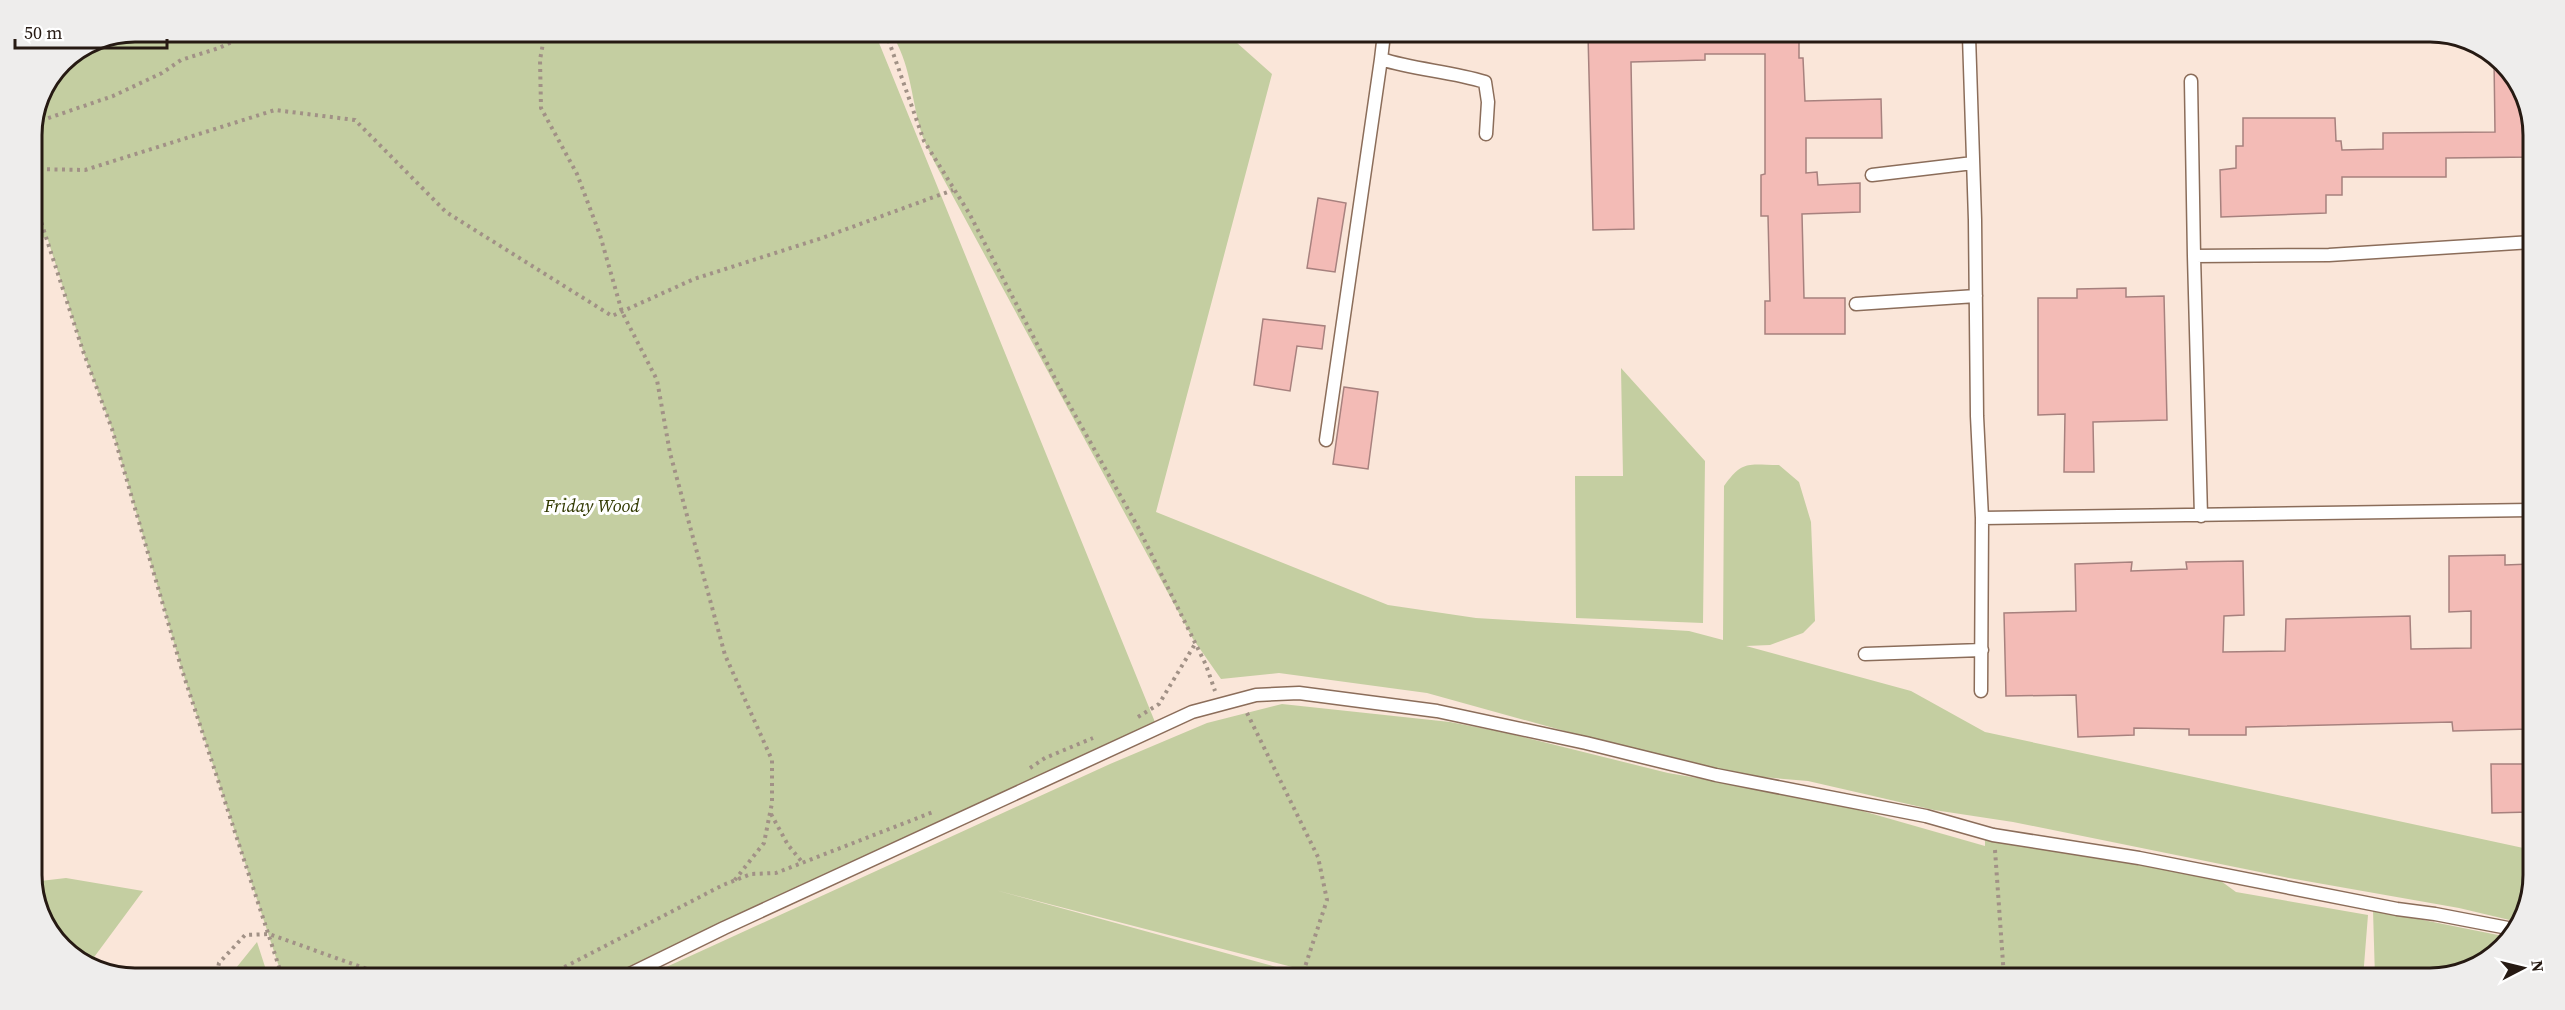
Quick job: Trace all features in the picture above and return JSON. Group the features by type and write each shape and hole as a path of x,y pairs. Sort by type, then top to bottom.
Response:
{"lane":[{"path":"1326,440 1383,42"},
{"path":"1969,42 1977,416 1982,518 1981,691"},
{"path":"1381,59 1403,66 1459,74 1485,82 1488,102 1486,134"},
{"path":"2191,81 2201,516"},
{"path":"1872,175 1973,163"},
{"path":"2194,256 2329,255 2523,243"},
{"path":"1856,304 1976,296"},
{"path":"1982,518 2523,510"},
{"path":"1864,654 1982,650"},
{"path":"642,968 1192,712 1256,695 1299,693 1437,711 1586,742 1716,775 1926,816 1994,835 2139,858 2397,909 2506,928"}],"path":[{"path":"44,120 113,96 162,73 181,60 232,42"},
{"path":"543,42 540,60 541,108 577,174 600,235 622,312 657,380 670,453 725,655 772,760 770,813 764,843 734,881"},
{"path":"889,42 924,141 969,213 1061,390 1138,527 1210,674 1219,704"},
{"path":"42,169 85,170 275,110 355,120 446,212 612,316 694,279 822,238 954,190"},
{"path":"42,225 83,351 112,429 181,667 279,968"},
{"path":"1133,738 1125,724 1159,704 1195,643"},
{"path":"1245,710 1318,857 1328,900 1305,968"},
{"path":"1029,768 1045,758 1098,736"},
{"path":"563,968 734,881 751,874 776,873 939,809"},
{"path":"770,813 788,845 803,863"},
{"path":"1994,835 2003,968"},
{"path":"218,968 219,963 245,934 269,934 364,968"}],"green space":[{"name":"Friday Wood","path":"135,42 879,42 1157,727 643,968 279,968 181,667 112,429 83,351 47,237 42,238 42,135 49,99 69,69 99,49 117,44"},
{"path":"896,42 1236,42 1272,74 1156,512 1388,605 1476,618 1689,631 1723,640 1724,486 1736,471 1747,465 1779,465 1799,482 1811,522 1815,621 1803,633 1770,645 1746,646 1911,691 1985,732 2523,848 2521,893 2513,916 2511,920 2459,908 2289,878 2013,822 1934,810 1808,781 1716,773 1427,693 1279,673 1221,679 1193,639 937,167 921,133 906,67"},
{"path":"1621,368 1705,461 1703,623 1576,618 1575,476 1623,476"},
{"path":"1282,704 1450,722 1507,733 1668,773 1797,795 1845,806 1985,846 1985,839 2214,876 2236,892 2368,915 2364,968 1296,968 995,890 1280,968 664,968 1110,764 1207,723"},
{"path":"66,878 143,891 93,958 69,941 54,922 42,881"},
{"path":"2373,910 2500,935 2493,938 2493,943 2487,949 2471,958 2448,966 2375,968"},
{"path":"257,942 265,968 236,968"}],"building":[{"path":"1588,42 1799,42 1799,58 1803,58 1805,101 1881,99 1882,138 1806,138 1806,173 1817,172 1818,185 1860,183 1860,212 1802,214 1804,298 1845,298 1845,334 1765,334 1765,301 1770,301 1768,216 1761,216 1761,175 1765,174 1765,54 1705,54 1705,60 1631,62 1634,229 1593,230"},
{"path":"2494,67 2504,78 2518,105 2523,129 2523,157 2446,158 2446,177 2342,177 2342,195 2326,195 2326,213 2221,217 2220,170 2236,168 2236,146 2243,146 2243,118 2335,118 2336,141 2341,141 2342,150 2383,149 2383,133 2495,132"},
{"path":"1318,198 1346,203 1335,272 1307,268"},
{"path":"2126,288 2126,297 2164,296 2167,420 2093,422 2094,472 2064,472 2065,414 2038,415 2038,298 2077,298 2077,289"},
{"path":"1263,319 1325,326 1322,349 1297,346 1290,391 1254,385"},
{"path":"1344,387 1378,392 1368,469 1333,464"},
{"path":"2505,555 2505,565 2523,564 2523,729 2453,731 2452,722 2246,727 2246,735 2189,735 2189,729 2134,728 2134,735 2078,737 2076,695 2006,696 2004,613 2076,611 2075,564 2132,562 2131,571 2187,569 2186,562 2243,561 2244,615 2224,616 2223,652 2285,651 2286,619 2410,616 2411,649 2471,648 2471,611 2449,612 2449,556"},
{"path":"2491,764 2523,764 2523,812 2492,813"}]}
